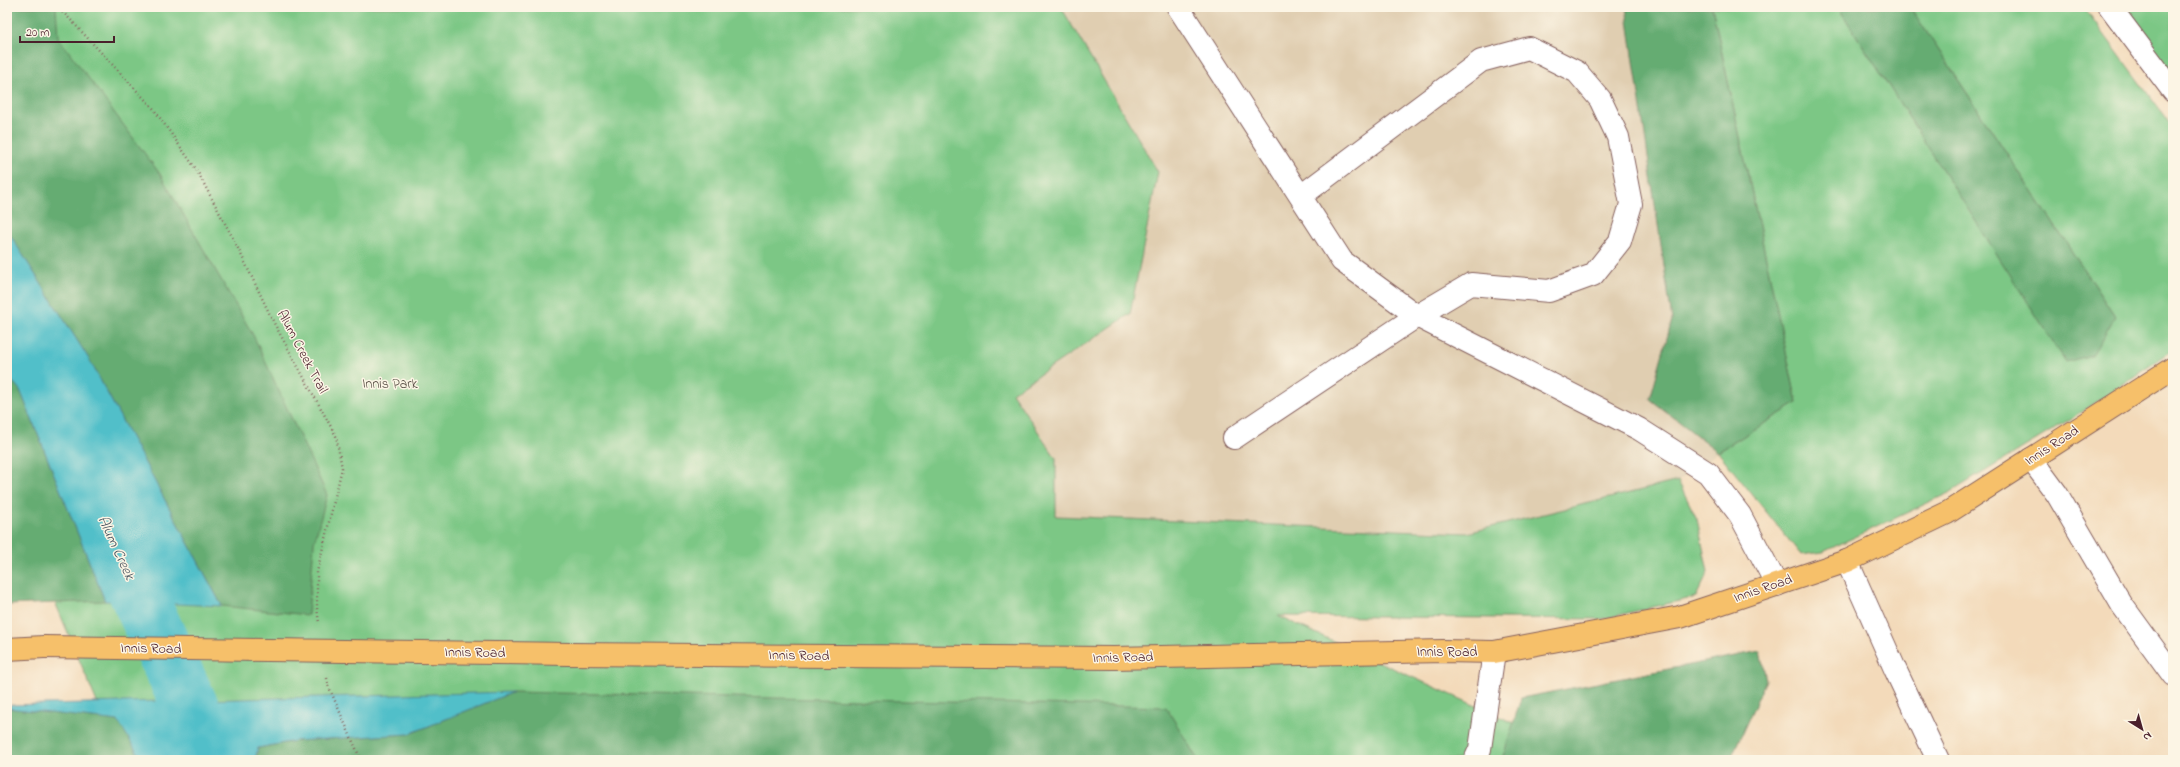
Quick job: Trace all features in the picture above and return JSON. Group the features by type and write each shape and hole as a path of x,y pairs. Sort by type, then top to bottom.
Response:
{"main road":[{"name":"Innis Road","path":"7,649 44,647 569,654 1114,658 1436,651 1494,652 1680,618 1847,561 1947,512 2173,368"}],"lane":[{"path":"1178,7 1342,261 1417,316 1639,429 1708,473 1740,515 1777,585"},
{"path":"2110,7 2173,91"},
{"path":"1234,438 1417,316 1472,284 1549,291 1592,275 1620,241 1630,204 1618,137 1600,99 1577,72 1529,48 1481,61 1301,196"},
{"path":"2031,459 2057,494 2122,604 2173,675"},
{"path":"1847,561 1894,669 1938,760"},
{"path":"1475,760 1480,749 1494,652"}],"path":[{"name":"Alum Creek Trail","path":"56,7 153,108 196,169 235,242 274,323 336,436 342,468 317,572 317,608 320,631"},
{"path":"326,670 328,685 361,760"}],"shaded area":[{"path":"1061,7 1626,7 1672,320 1650,399 1718,452 1678,481 1467,533 1056,516 1056,458 1012,393 1130,314 1158,172"}],"green space":[{"name":"Innis Park","path":"7,7 1061,7 1158,172 1130,314 1012,393 1056,458 1056,516 1467,533 1678,481 1697,519 1708,572 1696,597 1602,619 1278,616 1595,760 121,760 7,487"},
{"path":"7,7 56,7 58,37 160,174 253,335 327,495 314,543 308,615 222,606 89,359 7,230"},
{"path":"1626,7 1712,7 1797,403 1718,452 1650,399 1672,320"},
{"path":"1712,7 1838,7 2066,361 2115,317 1910,7 2084,7 2173,128 2173,350 2082,412 1951,492 1823,552 1801,555 1718,452 1797,403"},
{"path":"1838,7 1910,7 2115,317 2092,355 2066,362"},
{"path":"2122,7 2173,7 2173,76"},
{"path":"7,375 20,390 105,601 7,605"},
{"path":"1760,651 1766,680 1730,760 1502,760 1521,698"},
{"path":"513,692 1166,707 1198,760 255,760 258,748 295,741 409,734"},
{"path":"7,708 119,721 142,760 7,760"}],"water":[{"path":"7,230 89,359 222,606 105,601 20,390 7,375"},
{"path":"513,692 409,734 295,741 258,748 255,760 142,760 118,721 7,708 7,705"}],"waterway":[{"name":"Alum Creek","path":"108,530 215,760"}]}
